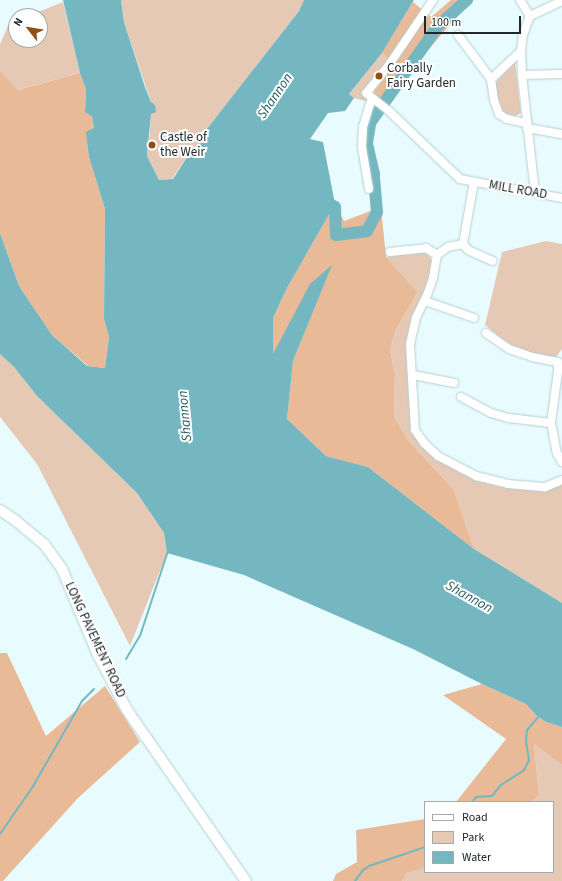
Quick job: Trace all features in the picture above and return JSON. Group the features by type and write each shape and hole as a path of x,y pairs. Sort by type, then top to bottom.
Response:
{"main road":[{"name":"LONG PAVEMENT ROAD","path":"0,510 15,520 44,544 62,569 98,655 127,710 246,881"}],"street":[{"path":"369,189 362,147 363,127 372,98 366,93 389,65 433,0"},
{"path":"520,0 530,16"},
{"path":"535,193 522,75 521,51 523,35 530,16 562,0"},
{"path":"458,35 491,79 494,100 499,114 507,119 562,134"},
{"path":"491,79 521,51"},
{"path":"522,75 562,74"},
{"name":"MILL ROAD","path":"372,98 390,112 460,179 562,198"},
{"path":"474,182 463,244 468,250 493,261"},
{"path":"463,244 448,247 437,255 433,278 425,301 416,318 410,344 416,430 424,443 438,456 476,476 508,484 545,487 562,480"},
{"path":"390,252 426,248 437,255"},
{"path":"425,301 474,318"},
{"path":"486,333 509,349 532,357 560,360 560,372 551,423 556,453 562,462"},
{"path":"413,375 454,383"},
{"path":"462,397 490,413 509,418 551,423"}],"green space":[{"path":"121,0 304,0 299,11 203,134 203,140 197,148 191,151 172,179 159,180 147,156 150,133 151,102 124,22"},
{"path":"63,2 80,73 16,90 0,70 0,44 8,25 8,48 48,48 48,8"},
{"path":"382,53 390,60 362,93 372,103 354,98 349,94"},
{"path":"515,62 521,113 513,117 501,111 496,95 496,82"},
{"path":"546,241 562,244 562,349 556,357 529,353 507,343 485,325 502,252"},
{"path":"424,252 430,257 432,263 427,286 410,326 411,431 435,458 480,481 545,492 562,484 562,603 474,549 454,490 408,440 394,416 395,374 390,349 396,329 416,292 386,257"},
{"path":"0,354 14,367 37,396 137,493 164,533 167,553 130,646 37,464 0,417"},
{"path":"534,744 562,765 562,881 402,881 407,873 424,868 424,873 554,873 554,801 533,801 539,795"}],"shaded area":[{"path":"451,0 474,0 462,11 409,72 382,113 372,103 375,88 393,63 382,53 413,2 431,17"},
{"path":"0,70 17,90 80,73 86,89 85,111 92,115 94,128 87,142 89,157 105,209 104,319 109,337 105,368 88,366 52,335 19,286 0,233"},
{"path":"335,204 344,221 381,207 386,257 417,292 396,329 390,349 395,374 394,416 408,440 454,490 474,549 368,467 326,456 287,419 293,361 331,266 273,355 273,318 287,288"},
{"path":"0,653 7,653 46,736 105,686 140,742 78,798 3,881 0,881"},
{"path":"482,684 526,704 536,715 546,722 562,727 562,765 534,744 539,795 533,801 457,801 506,739 443,695"},
{"path":"424,819 424,868 407,873 402,881 333,881 336,874 357,862 356,830"}],"water":[{"name":"Shannon","path":"63,0 121,0 124,22 145,87 151,102 155,105 156,112 151,114 147,156 159,180 173,179 191,151 197,148 203,140 203,134 299,11 304,0 414,0 382,53 349,94 354,98 345,111 328,113 310,139 323,142 335,204 287,288 273,318 273,354 310,284 332,265 293,361 287,419 326,456 368,467 474,549 562,603 562,727 546,722 536,715 526,704 482,684 413,649 244,575 167,553 164,533 137,493 37,396 14,367 0,354 0,233 19,286 52,335 87,366 105,368 109,337 104,319 105,209 89,157 86,132 94,128 92,116 85,112 86,89 80,73"}],"waterway":[{"path":"319,198 335,207 336,235 367,231 377,212 374,174 367,143 370,123 438,26 467,0"},
{"path":"126,659 140,636 168,551"},
{"path":"0,834 32,788 82,701 94,689"},
{"path":"473,801 476,797 492,796 501,785 524,770 529,760 526,741 527,730 540,715"},
{"path":"355,881 363,870 369,866 424,847"}],"place":[{"name":"Corbally Fairy Garden","path":"379,76"},
{"name":"Castle of the Weir","path":"152,145"}]}
